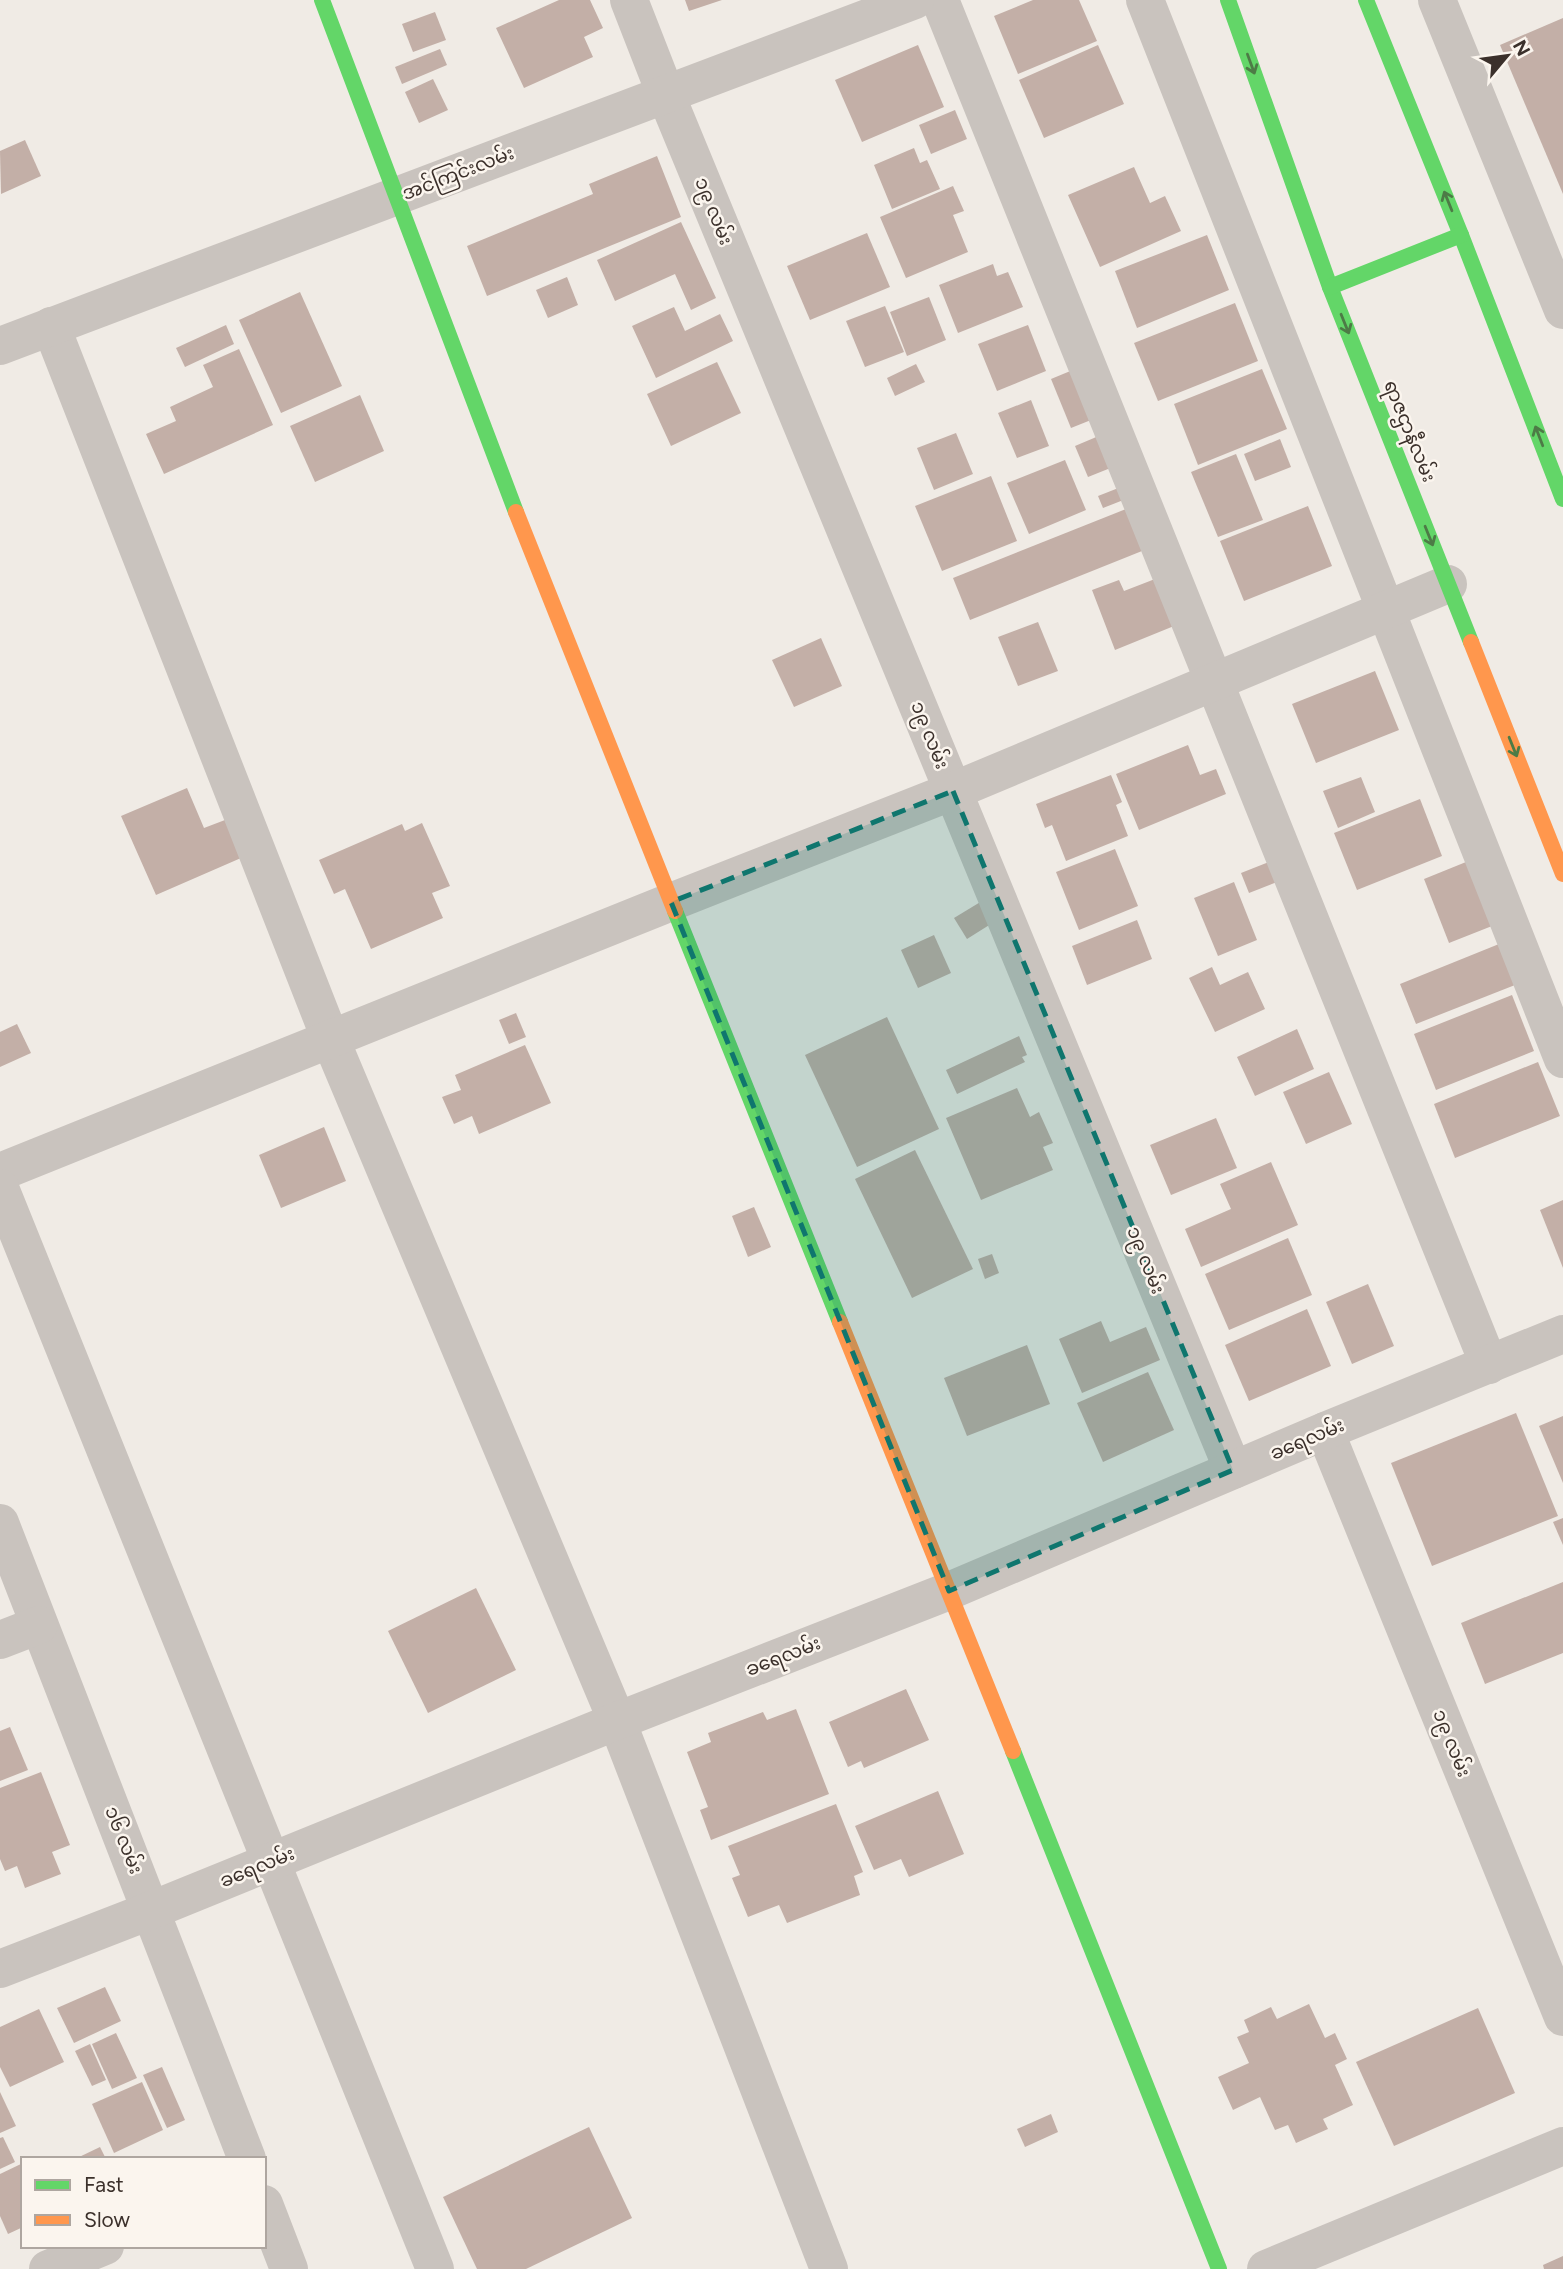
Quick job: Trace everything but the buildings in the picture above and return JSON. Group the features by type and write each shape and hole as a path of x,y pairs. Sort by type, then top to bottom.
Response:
{"main road":[{"path":"322,0 394,197 671,902 1219,2269"},
{"name":"ရာဇဌာနီလမ်း","path":"1228,0 1330,287 1563,874"},
{"path":"1366,0 1563,499"},
{"path":"1330,287 1461,235"}],"street":[{"name":"၁၉ လမ်း","path":"629,0 1233,1470"},
{"name":"အင်ကြင်းလမ်း","path":"0,346 915,0"},
{"path":"940,0 1489,1365"},
{"path":"1144,0 1563,1059"},
{"path":"1437,0 1563,310"},
{"path":"51,326 330,1038 617,1721 829,2269"},
{"path":"0,1172 953,791 1448,584"},
{"path":"0,1188 435,2269"},
{"name":"ခရေလမ်း","path":"0,1969 949,1591 1325,1431 1563,1334"},
{"name":"၁၉ လမ်း","path":"1325,1431 1563,2017"},
{"name":"၁၆ လမ်း","path":"0,1523 246,2157"},
{"path":"0,1640 39,1625"},
{"path":"1266,2269 1563,2146"},
{"path":"266,2209 289,2269"},
{"path":"48,2269 100,2248"}],"highlighted area":[{"path":"953,791 1233,1470 949,1591 671,902"}],"traffic: fast":[{"path":"322,0 516,512"},
{"path":"1228,0 1330,287 1471,642"},
{"path":"1366,0 1563,499"},
{"path":"1330,287 1461,235"},
{"path":"675,911 840,1322"},
{"path":"1013,1751 1219,2269"}],"traffic: slow":[{"path":"516,512 675,911"},
{"path":"1471,642 1563,874"},
{"path":"840,1322 1013,1751"}]}
